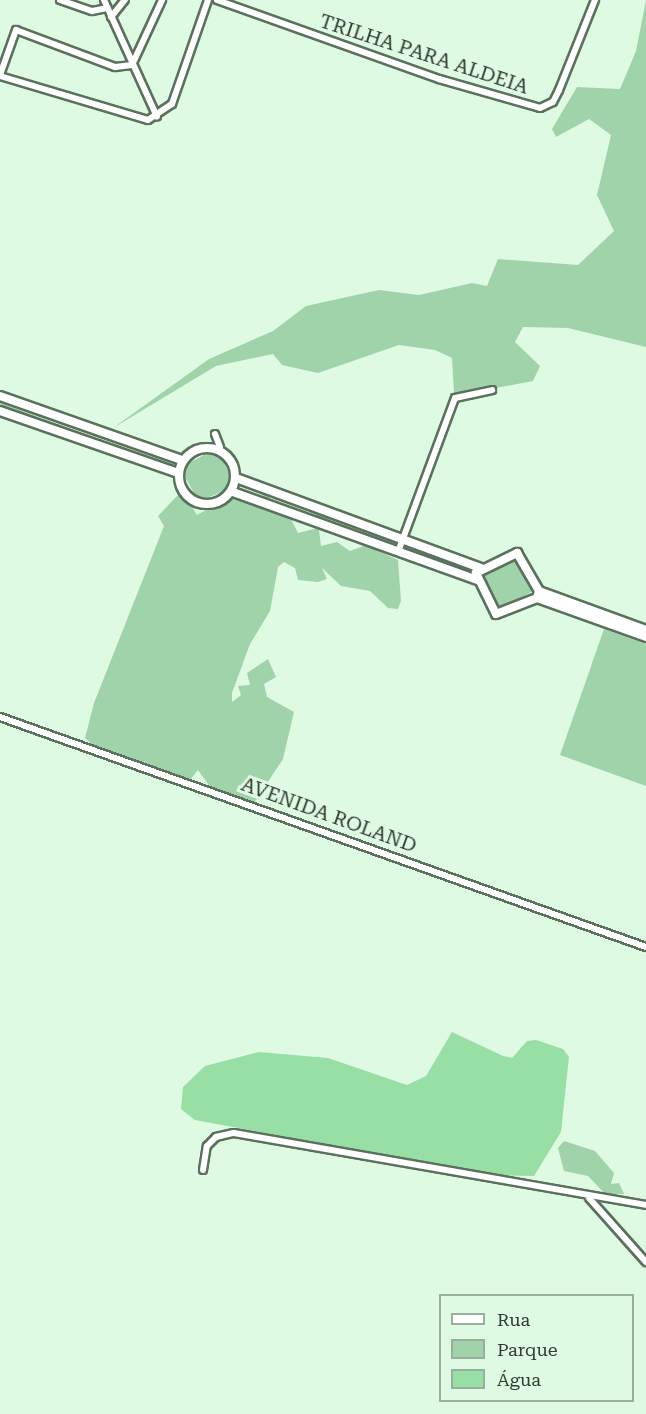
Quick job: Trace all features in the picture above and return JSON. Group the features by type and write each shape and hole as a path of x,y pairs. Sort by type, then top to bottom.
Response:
{"main road":[{"path":"0,396 182,460 220,447 236,478 233,492"},
{"path":"0,411 177,473 196,507 233,492 477,580 496,614 538,595 646,630"},
{"path":"177,473 182,460"},
{"path":"236,478 481,568 517,553 538,595 646,637"},
{"path":"314,521 318,508"},
{"path":"477,580 481,568"}],"street":[{"path":"60,0 92,11 107,8"},
{"path":"104,0 157,117"},
{"path":"111,16 125,0"},
{"path":"132,65 162,0"},
{"path":"132,65 115,67 16,30 0,75 139,120 157,117 172,104 208,0"},
{"name":"TRILHA PARA ALDEIA","path":"217,0 461,86 533,107 553,102 595,0"},
{"path":"398,552 455,398 492,390"},
{"path":"215,434 220,447"},
{"name":"AVENIDA ROLAND","path":"0,717 646,947"},
{"path":"203,1170 207,1146 216,1137 234,1133 588,1197 646,1205"},
{"path":"588,1197 646,1262"}],"green space":[{"path":"646,0 646,347 568,328 523,327 515,342 540,366 533,381 463,394 454,393 452,358 435,350 399,345 318,373 282,365 273,354 216,366 113,428 209,359 273,331 306,306 379,290 419,295 472,283 487,286 498,259 578,265 614,231 597,195 611,135 589,119 556,137 552,129 577,87 620,89 636,51"},
{"path":"0,403 170,465 0,408"},
{"path":"213,450 220,453 234,486 199,502 180,468"},
{"path":"267,493 271,495 266,502 288,507 308,523 291,519 298,533 318,528 317,515 329,514 331,523 319,530 321,546 337,542 350,551 366,545 398,560 401,601 398,609 388,608 370,591 341,586 322,568 327,579 318,582 298,580 295,568 284,562 278,567 270,611 250,644 232,693 232,702 241,695 238,686 250,685 247,673 268,659 276,677 264,684 267,697 294,712 283,759 254,803 210,787 198,770 190,780 99,751 85,738 94,703 164,526 158,516 177,496 184,495 197,515 234,494 259,498"},
{"path":"514,557 533,591 498,611 480,574"},
{"path":"604,629 646,644 646,786 560,755"},
{"path":"564,1141 595,1151 614,1173 611,1184 619,1183 624,1194 605,1194 588,1176 564,1171 558,1148"}],"water":[{"path":"452,1032 512,1058 527,1041 536,1040 563,1049 569,1057 561,1132 534,1176 491,1175 195,1120 181,1109 183,1087 205,1066 259,1052 328,1058 407,1085 426,1076"}]}
